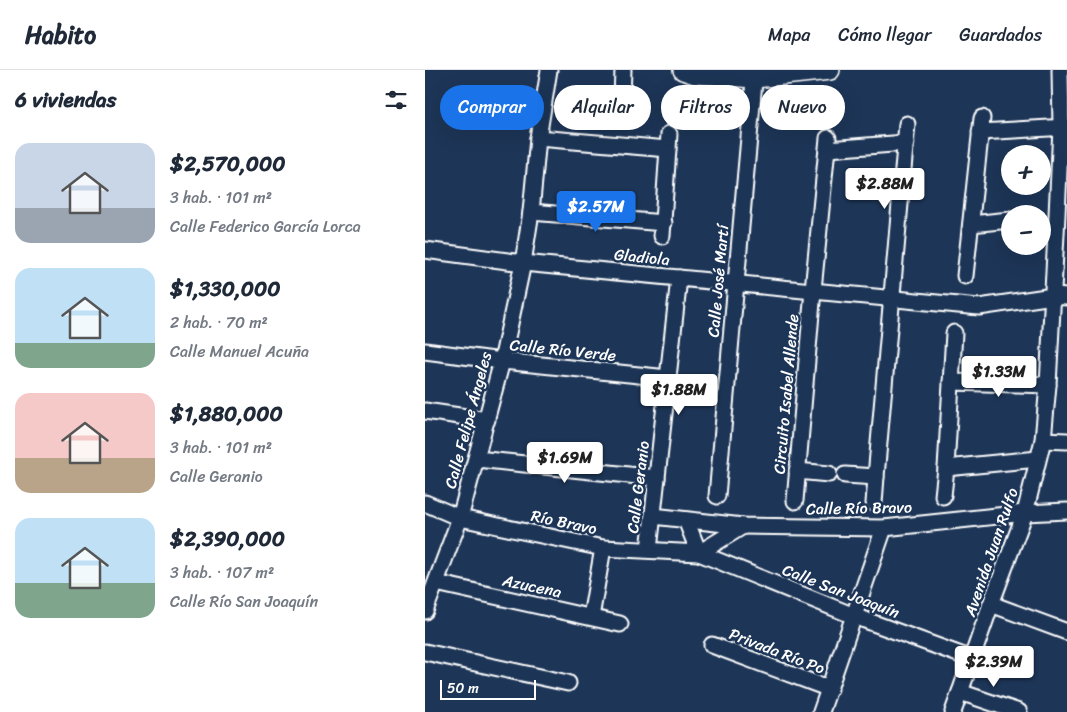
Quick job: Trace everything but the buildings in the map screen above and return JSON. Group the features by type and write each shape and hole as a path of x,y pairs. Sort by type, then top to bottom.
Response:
{"street":[{"name":"Calle Felipe Ángeles","path":"425,611 460,518 502,361 523,263 531,212 538,138 549,70"},
{"path":"622,85 623,70"},
{"path":"683,70 695,74 755,74 830,70"},
{"name":"Avenida Juan Rulfo","path":"953,712 1025,513 1043,440 1060,296 1056,215 1064,127 1060,70"},
{"name":"Calle José Martí","path":"717,496 755,74"},
{"path":"874,503 907,124"},
{"path":"965,276 981,125 1064,127"},
{"path":"531,212 663,230 669,141 538,138"},
{"name":"Circuito Isabel Allende","path":"795,501 828,144 906,142"},
{"path":"971,224 1001,221"},
{"name":"Gladiola","path":"425,250 523,263 979,306 1060,296"},
{"name":"Calle Geranio","path":"649,550 679,278"},
{"path":"943,496 954,333"},
{"name":"Calle Río Verde","path":"425,350 502,361 668,378"},
{"path":"951,382 1048,385"},
{"path":"425,411 487,420"},
{"path":"1043,440 1067,440"},
{"path":"477,459 657,478"},
{"path":"946,468 1038,460"},
{"path":"797,471 829,474"},
{"path":"845,476 876,477"},
{"name":"Río Bravo","path":"425,503 460,518 603,548 699,553"},
{"name":"Calle Río Bravo","path":"653,516 743,526 884,528 1025,513 1067,511"},
{"path":"686,520 699,553 743,526"},
{"path":"821,712 884,528"},
{"path":"591,617 603,548"},
{"name":"Calle San Joaquín","path":"699,553 854,616 972,659"},
{"name":"Azucena","path":"436,583 620,624"},
{"path":"991,604 1067,632"},
{"name":"Privada Río Po","path":"712,645 830,689"},
{"path":"425,652 568,683"},
{"path":"960,692 1019,712"}]}
